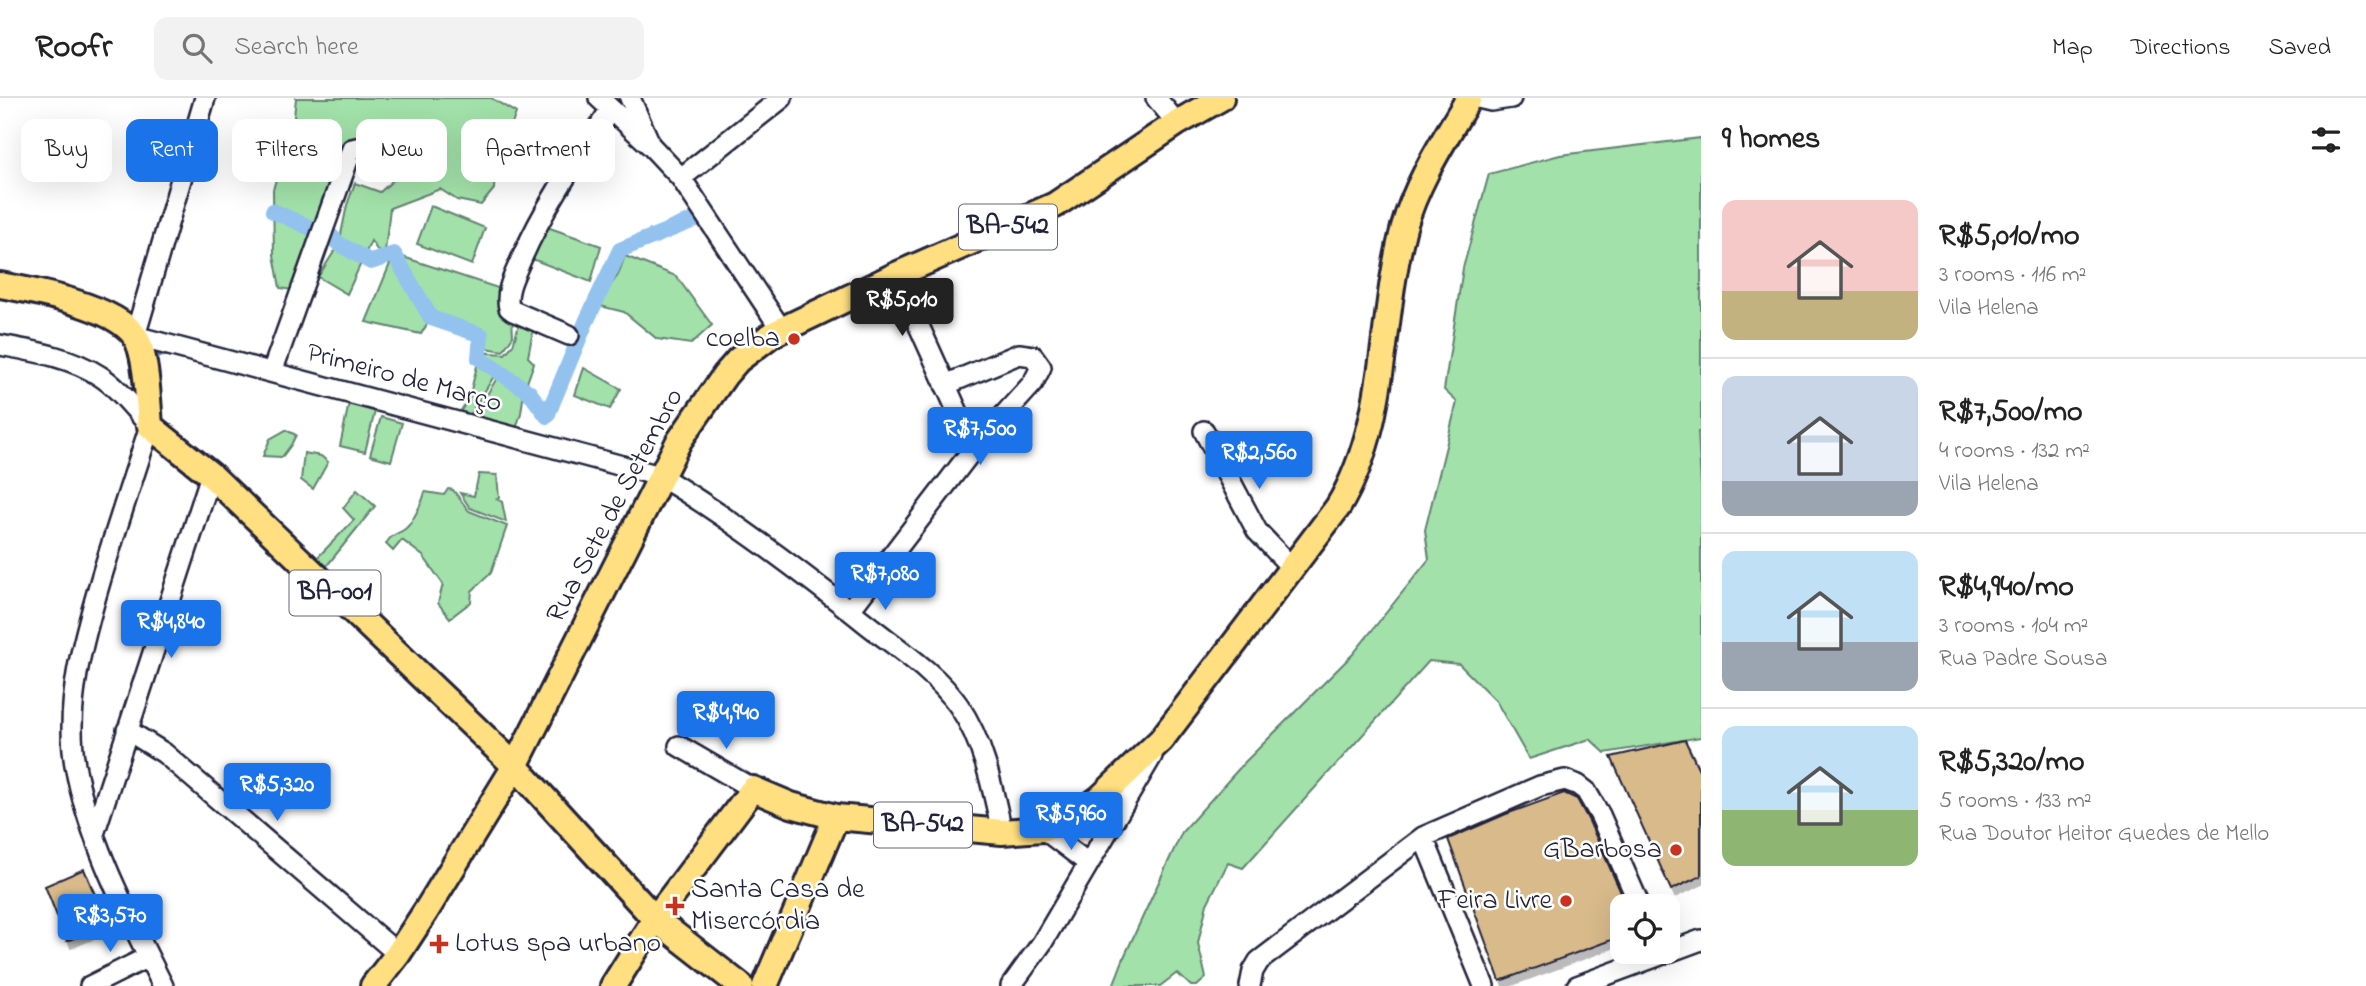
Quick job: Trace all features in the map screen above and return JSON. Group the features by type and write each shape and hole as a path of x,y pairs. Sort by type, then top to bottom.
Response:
{"main road":[{"name":"Rua Sete de Setembro","path":"373,986 398,954 515,766 660,476 693,417 725,375 753,348 781,329 1055,205 1177,123 1221,98"},
{"name":"BA-542","path":"765,986 836,817 1002,832 1042,829 1066,823 1080,815 1161,740 1350,488 1367,440 1380,388 1394,276 1404,227 1425,175 1469,98"},
{"path":"0,285 83,305 115,319 135,336 143,359 150,426"},
{"name":"BA-001","path":"150,426 211,475 515,766 655,919 741,986"},
{"path":"613,986 655,919 752,789 792,805 836,817"}],"street":[{"path":"135,336 205,98"},
{"path":"630,98 650,146"},
{"path":"681,178 782,98"},
{"path":"1156,98 1177,123"},
{"path":"1478,98 1491,101 1511,98"},
{"path":"569,335 513,312 509,308 508,296 534,230 605,104 681,178 781,329"},
{"path":"272,372 352,149 356,148"},
{"path":"896,275 974,448"},
{"name":"Primeiro de Março","path":"135,336 660,476 759,539 934,677 960,707 982,753 1002,832"},
{"name":"BA-001","path":"0,345 66,359 86,368 107,381 150,426"},
{"path":"850,610 974,448 1033,383 1041,371 1040,364 1033,356 1019,354 945,385"},
{"path":"150,426 96,594 78,671 73,717 75,765 94,834 116,892 163,986"},
{"path":"1204,431 1257,531 1291,567"},
{"path":"94,834 211,475"},
{"path":"127,730 164,753 398,954"},
{"path":"1011,986 1042,943 1161,740"},
{"path":"679,746 752,789"},
{"path":"1250,986 1253,971 1259,961 1423,837 1559,780 1571,782 1586,791 1594,802 1635,894"},
{"path":"1042,829 1088,863"},
{"path":"1423,837 1484,986"},
{"path":"1680,947 1701,940"},
{"path":"90,986 148,957"},
{"path":"1577,986 1632,964"}],"green space":[{"path":"296,98 491,98 516,113 514,119 461,119 461,182 494,182 494,189 481,205 457,200 440,189 390,208 384,260 371,241 347,294 318,277 339,244 347,205 355,183 380,192 391,182 447,182 447,119 356,119 356,142 344,145 342,151 342,119 294,119"},
{"path":"1701,138 1701,431 1698,432 1701,486 1701,737 1605,753 1590,739 1529,759 1496,701 1459,664 1429,661 1243,868 1228,863 1207,904 1198,943 1206,978 1197,986 1191,986 1177,973 1160,986 1113,986 1182,832 1244,763 1353,654 1429,559 1425,530 1457,402 1444,390 1463,268 1489,174 1560,155"},
{"path":"275,182 331,182 292,290 280,288 274,255"},
{"path":"431,206 485,228 472,265 417,244"},
{"path":"547,227 601,246 591,282 527,257"},
{"path":"394,254 504,290 512,317 513,336 503,351 475,346 481,335 467,327 431,318 421,334 366,322"},
{"path":"625,256 676,276 712,325 691,344 657,339 624,312 596,305 618,275"},
{"path":"519,324 533,331 528,357 534,363 525,388 503,375 490,360 477,352 505,354 513,345"},
{"path":"479,358 492,364 496,373 470,415 460,412 469,398"},
{"path":"584,368 621,389 610,409 575,395"},
{"path":"497,378 524,392 514,435 477,425 474,416"},
{"path":"350,398 376,407 365,452 340,446"},
{"path":"381,417 402,423 391,461 370,455"},
{"path":"286,430 296,435 282,457 263,456 270,439"},
{"path":"304,453 321,456 328,462 313,489 301,480"},
{"path":"479,474 497,475 497,499 502,502 506,522 470,508 460,493 474,496"},
{"path":"448,489 453,490 469,511 507,526 491,573 472,591 471,602 450,618 438,603 443,584 423,556 402,540 393,551 386,544 411,522 425,492 444,495"},
{"path":"357,490 375,506 325,568 315,560 354,520 343,508"}],"building":[{"path":"1685,740 1701,774 1701,876 1671,890 1611,757"},
{"path":"1564,793 1577,799 1622,894 1610,894 1610,940 1500,981 1448,839"},
{"path":"84,869 107,924 67,941 45,886"}],"waterway":[{"path":"273,211 311,228"},
{"path":"547,416 586,322 620,250 701,217"},
{"path":"327,232 339,244 371,262 394,254 431,318 481,335 479,358 529,392 547,416"},
{"path":"154,356 171,354"}],"place":[{"name":"coelba","path":"794,339"},
{"name":"GBarbosa","path":"1676,850"},
{"name":"Feira Livre","path":"1566,901"},
{"name":"Santa Casa de Misercórdia","path":"675,906"},
{"name":"Lotus spa urbano","path":"439,944"}]}
